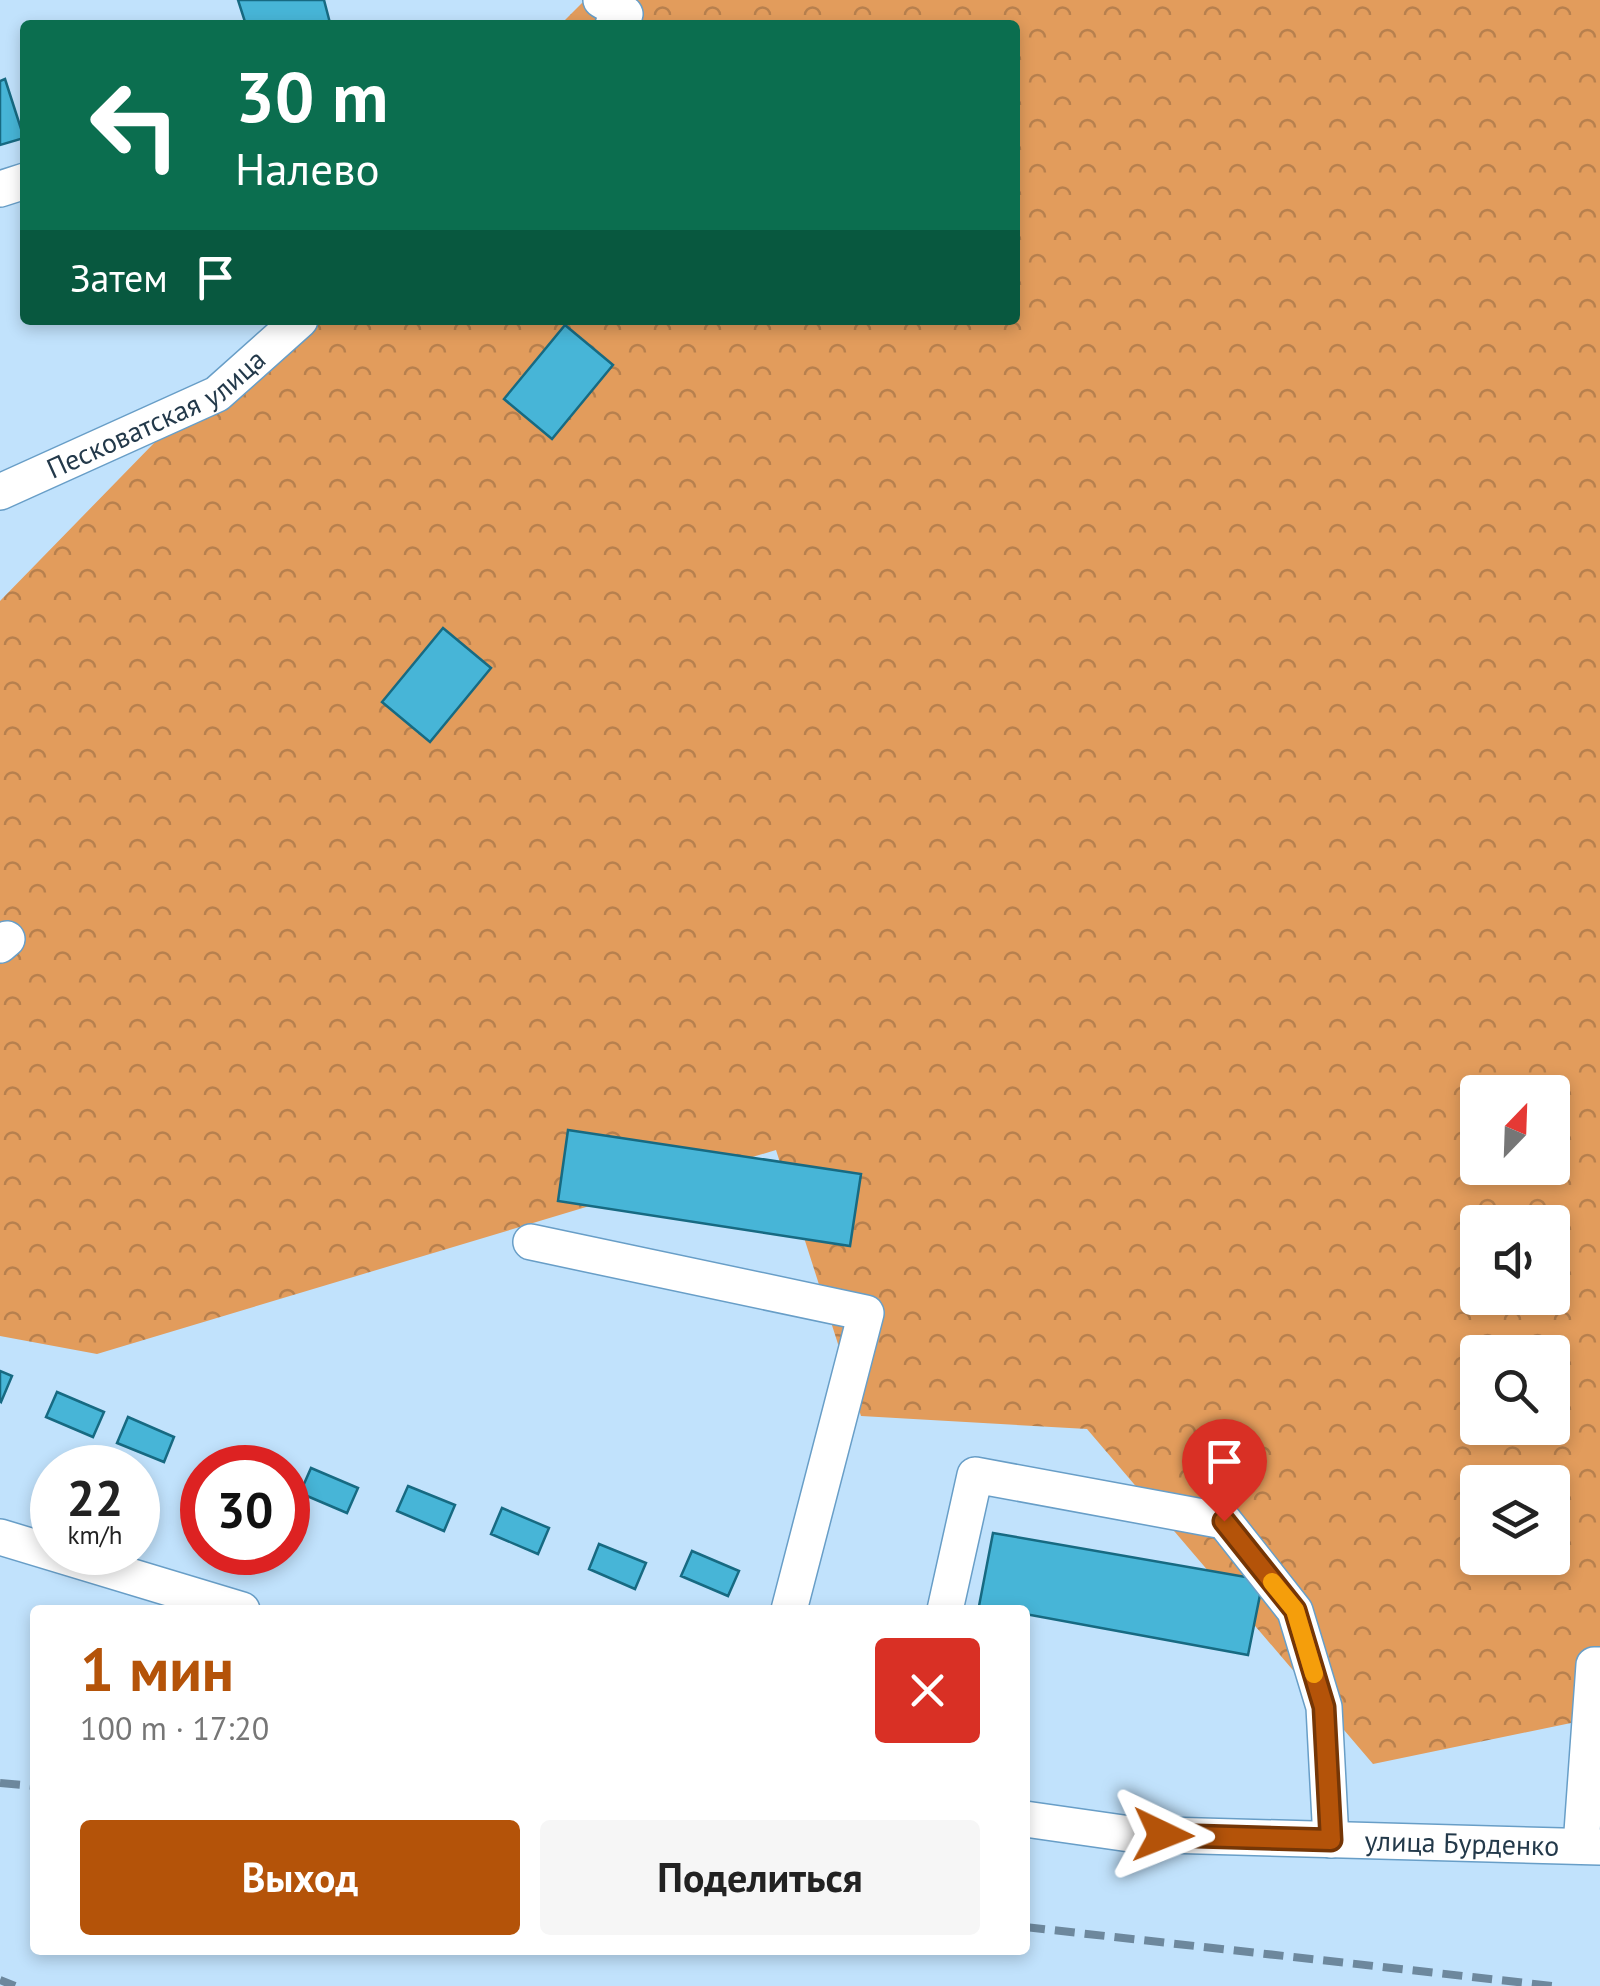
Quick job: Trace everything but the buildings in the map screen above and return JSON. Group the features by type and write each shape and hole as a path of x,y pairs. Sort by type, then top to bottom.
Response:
{"street":[{"path":"601,0 625,14 619,20"},
{"name":"Песковатская улица","path":"0,492 217,394 294,325"},
{"path":"530,1242 866,1313 790,1605"},
{"path":"946,1605 975,1474 1224,1521 1295,1610 1324,1707 1331,1840"},
{"path":"0,1537 225,1605"},
{"path":"1591,1847 1594,1666 1600,1665"},
{"name":"улица Бурденко","path":"1030,1820 1130,1834 1591,1847"}],"green space":[{"path":"585,0 1600,0 1600,1717 1373,1764 1087,1429 861,1416 776,1150 97,1354 0,1336 0,601 269,325 1020,325 1020,20 565,20"}],"railway":[{"path":"0,1783 30,1786"},
{"path":"1030,1928 1553,1986"},
{"path":"0,1980 15,1986"}],"slow traffic":[{"path":"1272,1582 1295,1610 1314,1674"}],"route":[{"path":"1163,1835 1331,1840 1324,1707 1295,1610 1224,1521"}]}
